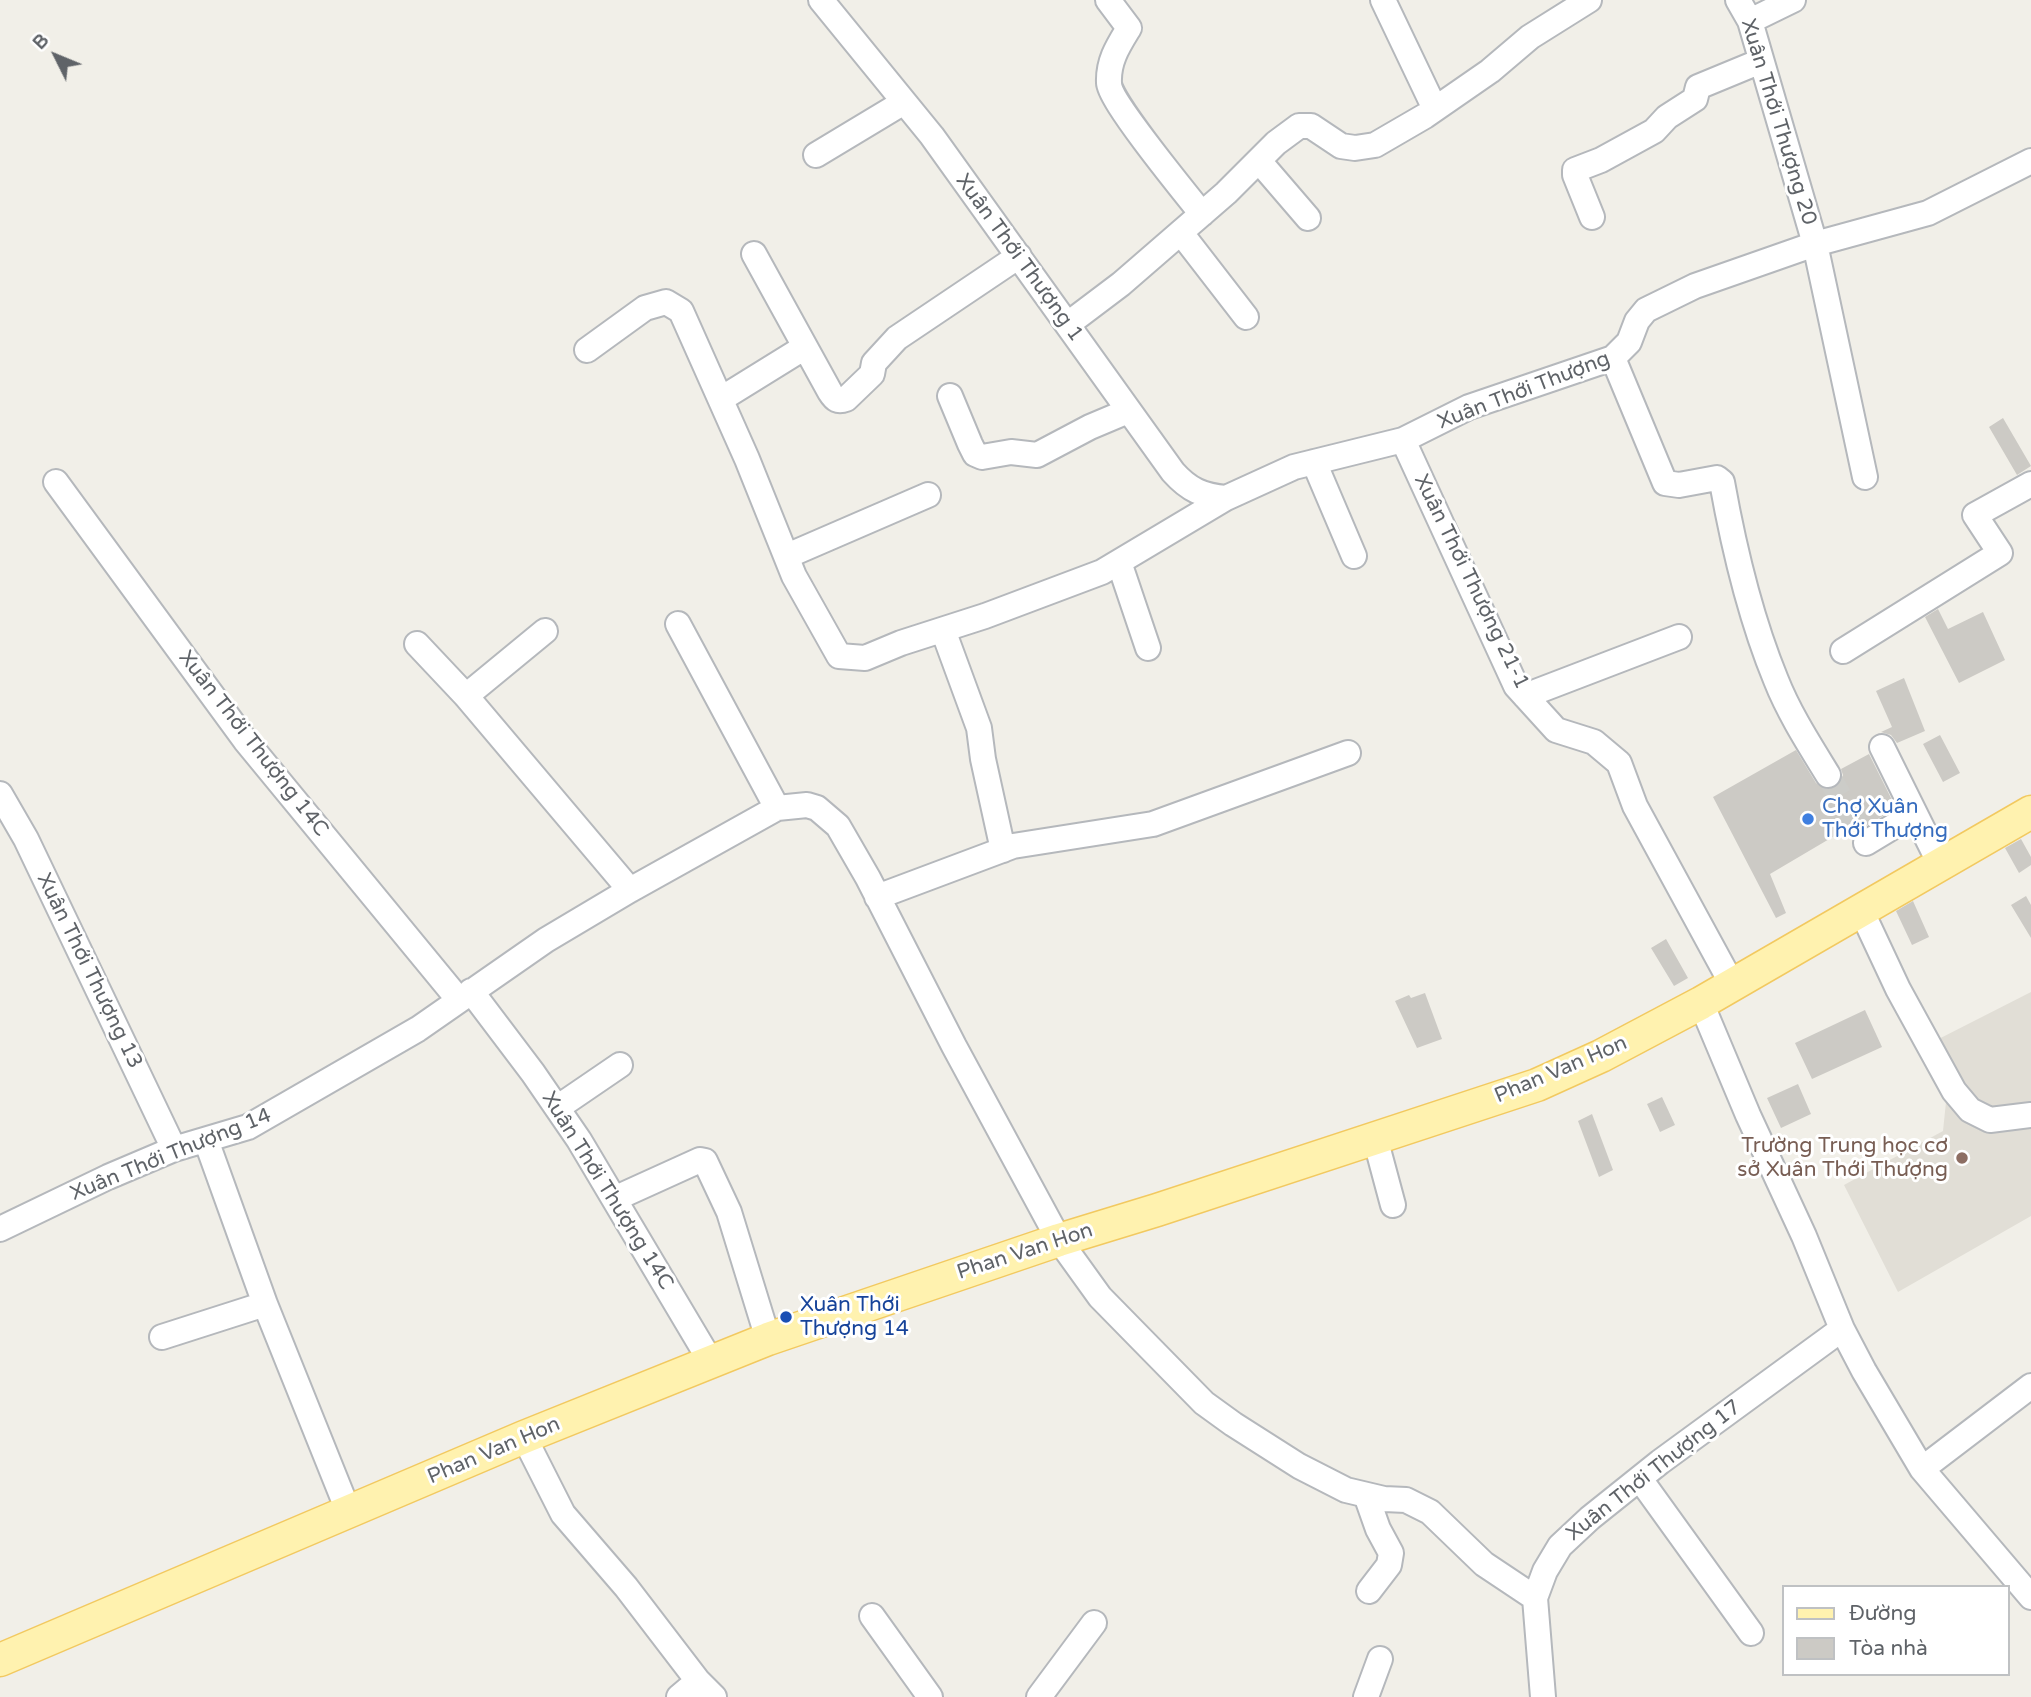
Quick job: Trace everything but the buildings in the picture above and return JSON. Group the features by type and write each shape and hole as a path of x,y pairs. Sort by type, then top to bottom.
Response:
{"main road":[{"name":"Phan Van Hon","path":"0,1660 524,1437 768,1339 1059,1240 1537,1085 1601,1056 1701,1003 2031,812"}],"street":[{"name":"Xuân Thới Thượng 1","path":"821,0 932,136 1128,411 1182,482 1206,496 1226,498"},
{"path":"1108,0 1129,28 1111,59 1108,86 1133,125 1202,214"},
{"path":"1383,0 1435,108"},
{"path":"1068,324 1181,233 1276,144 1300,126 1311,126 1341,146 1355,148 1375,145 1490,71 1530,37 1589,0"},
{"path":"1744,10 1793,0"},
{"name":"Xuân Thới Thượng 20","path":"1744,10 1815,244 1865,477"},
{"path":"1592,217 1575,170 1601,160 1654,131 1667,117 1695,99 1698,88 1761,61"},
{"path":"816,155 904,102"},
{"path":"1259,160 1308,218"},
{"name":"Xuân Thới Thượng","path":"787,556 794,576 839,656 865,658 1089,577 1226,498 1294,467 1403,440 1469,407 1614,358 1629,342 1640,316 1695,286 1815,244 1928,213 2031,161"},
{"path":"1181,233 1245,317"},
{"path":"754,254 834,399 841,401 872,374 874,363 897,338 1019,256"},
{"path":"587,351 645,308 666,302 681,311 787,556 928,495"},
{"path":"721,399 805,347"},
{"path":"1614,358 1665,482 1679,485 1717,478 1722,482 1751,608 1776,681 1799,728 1828,775"},
{"path":"950,396 975,454 982,457 1011,452 1037,455 1090,427 1128,411"},
{"name":"Xuân Thới Thượng 21-1","path":"1403,440 1516,686 1556,730 1594,742 1619,763 1635,806 1732,984"},
{"path":"1314,462 1354,556"},
{"name":"Xuân Thới Thượng 14C","path":"56,482 245,740 465,996 557,1108 579,1140 711,1362"},
{"path":"1843,651 2000,553 1975,514 2031,484"},
{"path":"1119,562 1148,648"},
{"path":"678,624 777,808"},
{"path":"943,630 979,728 1003,850"},
{"path":"466,696 545,631"},
{"path":"1525,696 1679,637"},
{"path":"417,644 466,696 630,890"},
{"path":"1881,747 1940,864"},
{"path":"877,897 1013,846 1153,824 1348,753"},
{"name":"Xuân Thới Thượng 13","path":"0,794 32,852 174,1149"},
{"name":"Xuân Thới Thượng 14","path":"0,1229 108,1177 174,1149 247,1127 281,1110 410,1035 547,940 630,890 777,808 807,805 817,808 838,826 1059,1240 1100,1297 1204,1403 1299,1466 1346,1490 1384,1499 1406,1500 1430,1512 1484,1564 1535,1598"},
{"path":"1866,843 1914,814"},
{"path":"1861,910 1898,989 1954,1091 1970,1110 1990,1120 2031,1115"},
{"path":"1701,1003 1842,1329 1864,1371 1922,1469 2031,1597"},
{"path":"557,1108 620,1065"},
{"path":"1375,1138 1393,1205"},
{"path":"206,1140 265,1304 349,1513"},
{"path":"614,1199 700,1160 705,1161 729,1212 768,1339"},
{"path":"162,1337 265,1304"},
{"name":"Xuân Thới Thượng 17","path":"1543,1697 1535,1598 1545,1571 1560,1546 1590,1518 1640,1479 1842,1329"},
{"path":"1922,1469 2031,1386"},
{"path":"524,1437 563,1514 626,1587 706,1689 679,1697"},
{"path":"1640,1479 1751,1633"},
{"path":"1366,1495 1378,1529 1391,1553 1389,1565 1369,1591"},
{"path":"872,1616 930,1697"},
{"path":"1039,1697 1094,1623"},
{"path":"1366,1697 1380,1659"}],"shaded area":[{"name":"Trường Trung học cơ sở Xuân Thới Thượng","path":"2031,992 2031,1216 1898,1292 1844,1185 1943,1131 1946,1102 1919,1049"}],"tunnel":[{"path":"1828,775 1866,843"}],"place":[{"name":"Chợ Xuân Thới Thượng","path":"1808,819"},
{"name":"Trường Trung học cơ sở Xuân Thới Thượng","path":"1962,1158"},
{"name":"Xuân Thới Thượng 14","path":"786,1317"}]}
